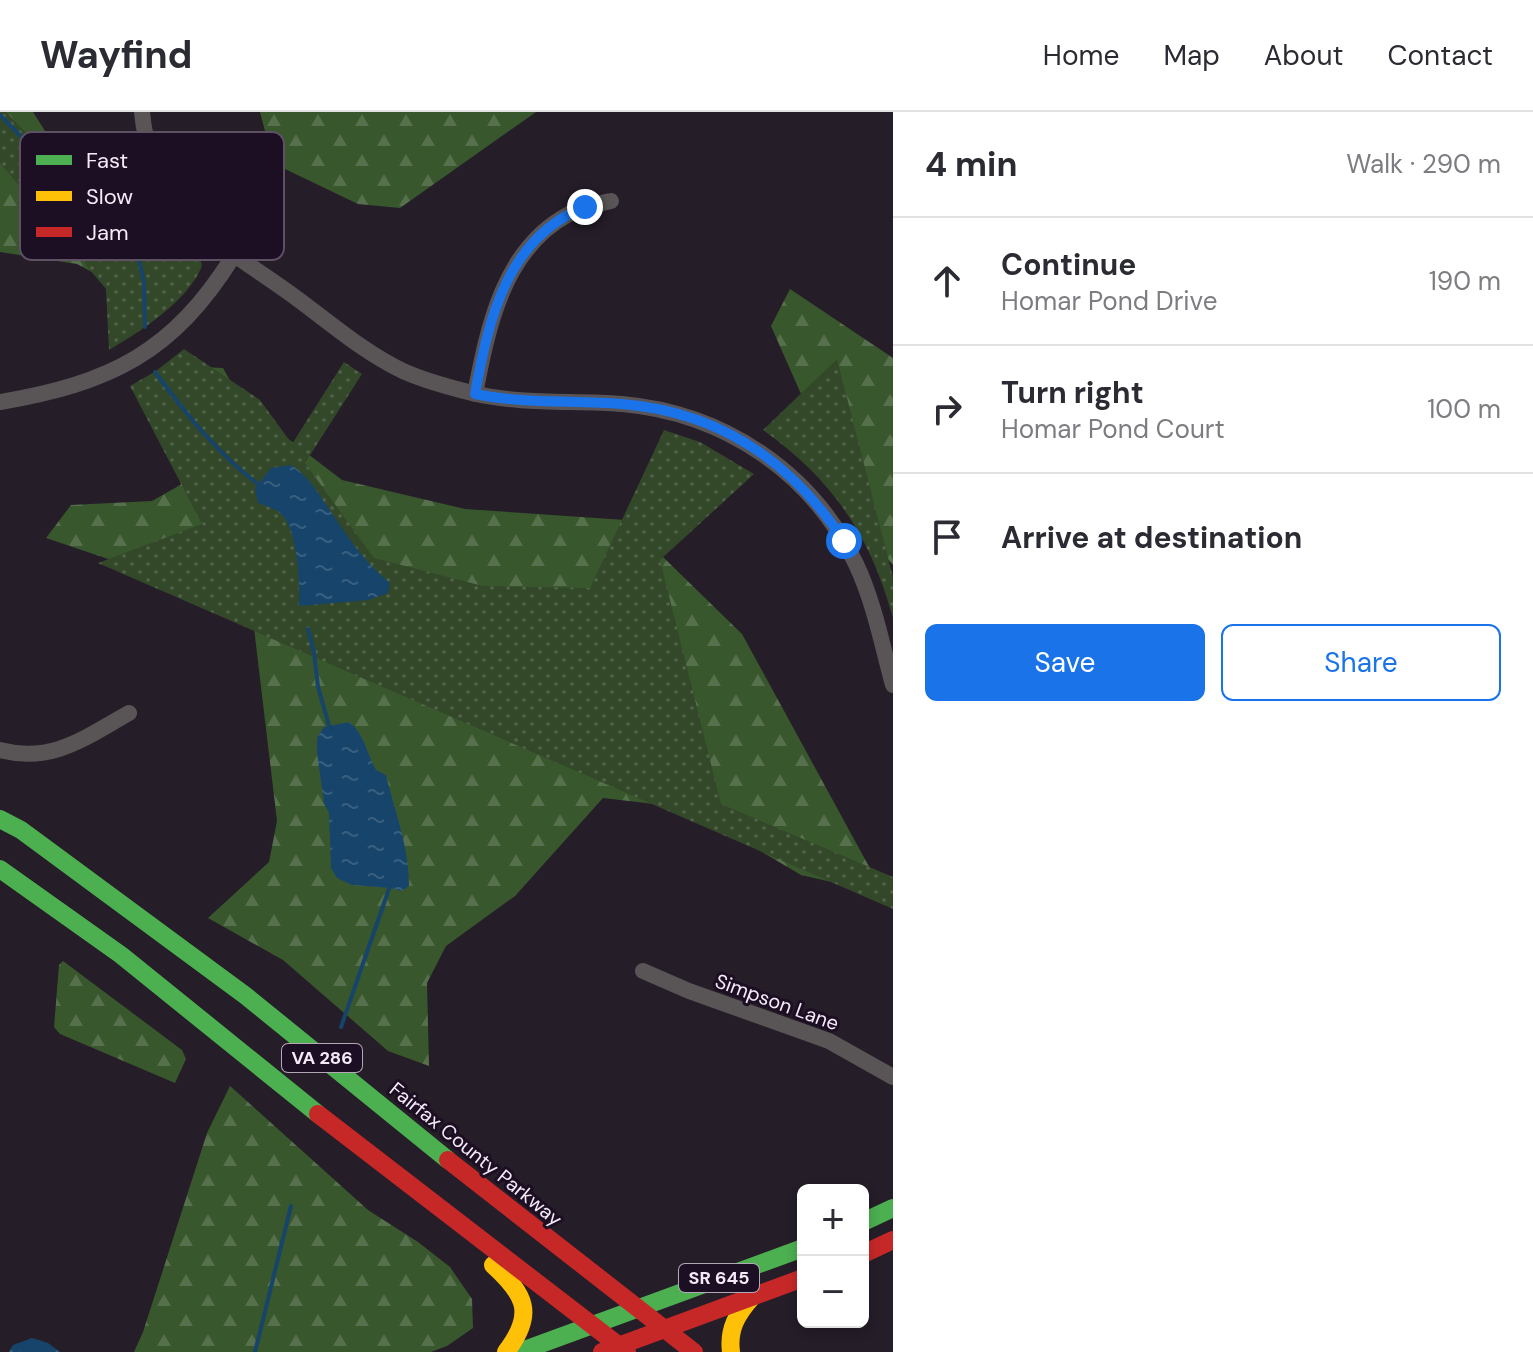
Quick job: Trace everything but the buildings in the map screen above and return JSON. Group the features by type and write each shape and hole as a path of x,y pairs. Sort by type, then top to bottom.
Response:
{"main road":[{"name":"Fairfax County Parkway","path":"0,819 21,830 246,996 519,1218 694,1352"},
{"name":"VA 286","path":"0,869 73,917 193,1009 314,1111 593,1325 616,1350"},
{"path":"430,1201 515,1284 521,1294 524,1320 520,1336 506,1352"},
{"path":"869,1219 893,1208"},
{"path":"869,1251 893,1240"},
{"name":"SR 645","path":"519,1352 797,1250"},
{"name":"SR 645","path":"616,1350 797,1280"},
{"path":"731,1352 730,1330 733,1322 752,1297"}],"street":[{"path":"142,112 145,132"},
{"path":"475,394 485,342 499,295 522,256 560,219 585,207 611,201"},
{"path":"0,402 66,389 93,380 138,356 185,321 231,260"},
{"path":"241,260 382,359 424,379 475,394 521,400 647,407 706,423 763,453 809,493 844,541 871,604 893,685"},
{"path":"0,750 20,755 49,753 71,746 129,713"},
{"name":"Simpson Lane","path":"643,971 689,991 829,1041 893,1077"}],"green space":[{"path":"0,112 33,112 46,132 20,132 20,255 0,252"},
{"path":"0,112 6,112 25,132 20,132 20,187 0,163"},
{"path":"260,112 536,112 400,208 358,204 285,169 284,132 265,131"},
{"path":"51,260 139,260 148,302 77,264"},
{"path":"82,260 201,260 202,266 195,279 175,303 109,350 106,289"},
{"path":"790,289 893,358 893,565 788,441 805,403 771,326"},
{"path":"184,349 260,400 292,444 344,362 362,374 305,463 374,558 483,586 590,588 664,430 700,442 754,474 660,560 721,804 893,877 893,909 98,563 202,524 130,386"},
{"path":"837,359 893,577 893,618 873,561 846,512 810,469 763,430"},
{"path":"181,366 223,368 244,405 342,480 465,509 625,520 742,634 884,894 801,875 688,808 603,798 515,896 446,946 427,983 429,1066 388,1051 283,960 208,918 269,862 277,821 254,628 212,594 46,538 71,505 152,501 189,480"},
{"path":"63,961 182,1050 186,1059 175,1083 60,1034 54,1027 59,965"},
{"path":"230,1086 368,1210 450,1267 472,1299 473,1328 447,1346 431,1352 134,1352 207,1133"}],"water":[{"path":"291,465 308,479 357,549 390,583 388,593 368,600 299,606 298,571 287,521 279,512 258,503 255,488 271,468"},
{"path":"349,722 362,738 376,770 386,775 407,857 409,886 401,891 352,885 337,878 331,868 329,813 324,803 317,738 324,727"},
{"path":"32,1338 48,1343 60,1352 9,1352 13,1345"}],"waterway":[{"path":"0,115 20,136"},
{"path":"139,260 144,283 145,327"},
{"path":"155,372 218,449 262,487"},
{"path":"308,629 318,687 330,729"},
{"path":"341,1027 390,886"},
{"path":"255,1352 291,1206"}],"traffic: fast":[{"path":"0,819 21,830 246,996 448,1160"},
{"path":"0,869 121,955 318,1114"},
{"path":"869,1219 893,1208"},
{"path":"519,1352 797,1250"}],"traffic: slow":[{"path":"493,1265 513,1286 523,1306 521,1327 506,1352"},
{"path":"731,1352 735,1322 752,1297"}],"traffic: jam":[{"path":"318,1114 627,1352"},
{"path":"448,1160 694,1352"},
{"path":"869,1251 893,1240"},
{"path":"602,1352 797,1280"}],"route":[{"path":"585,207 560,219 522,256 509,275 499,295 485,342 475,394 506,399 647,407 706,423 735,436 788,472 809,493 844,541"}]}
